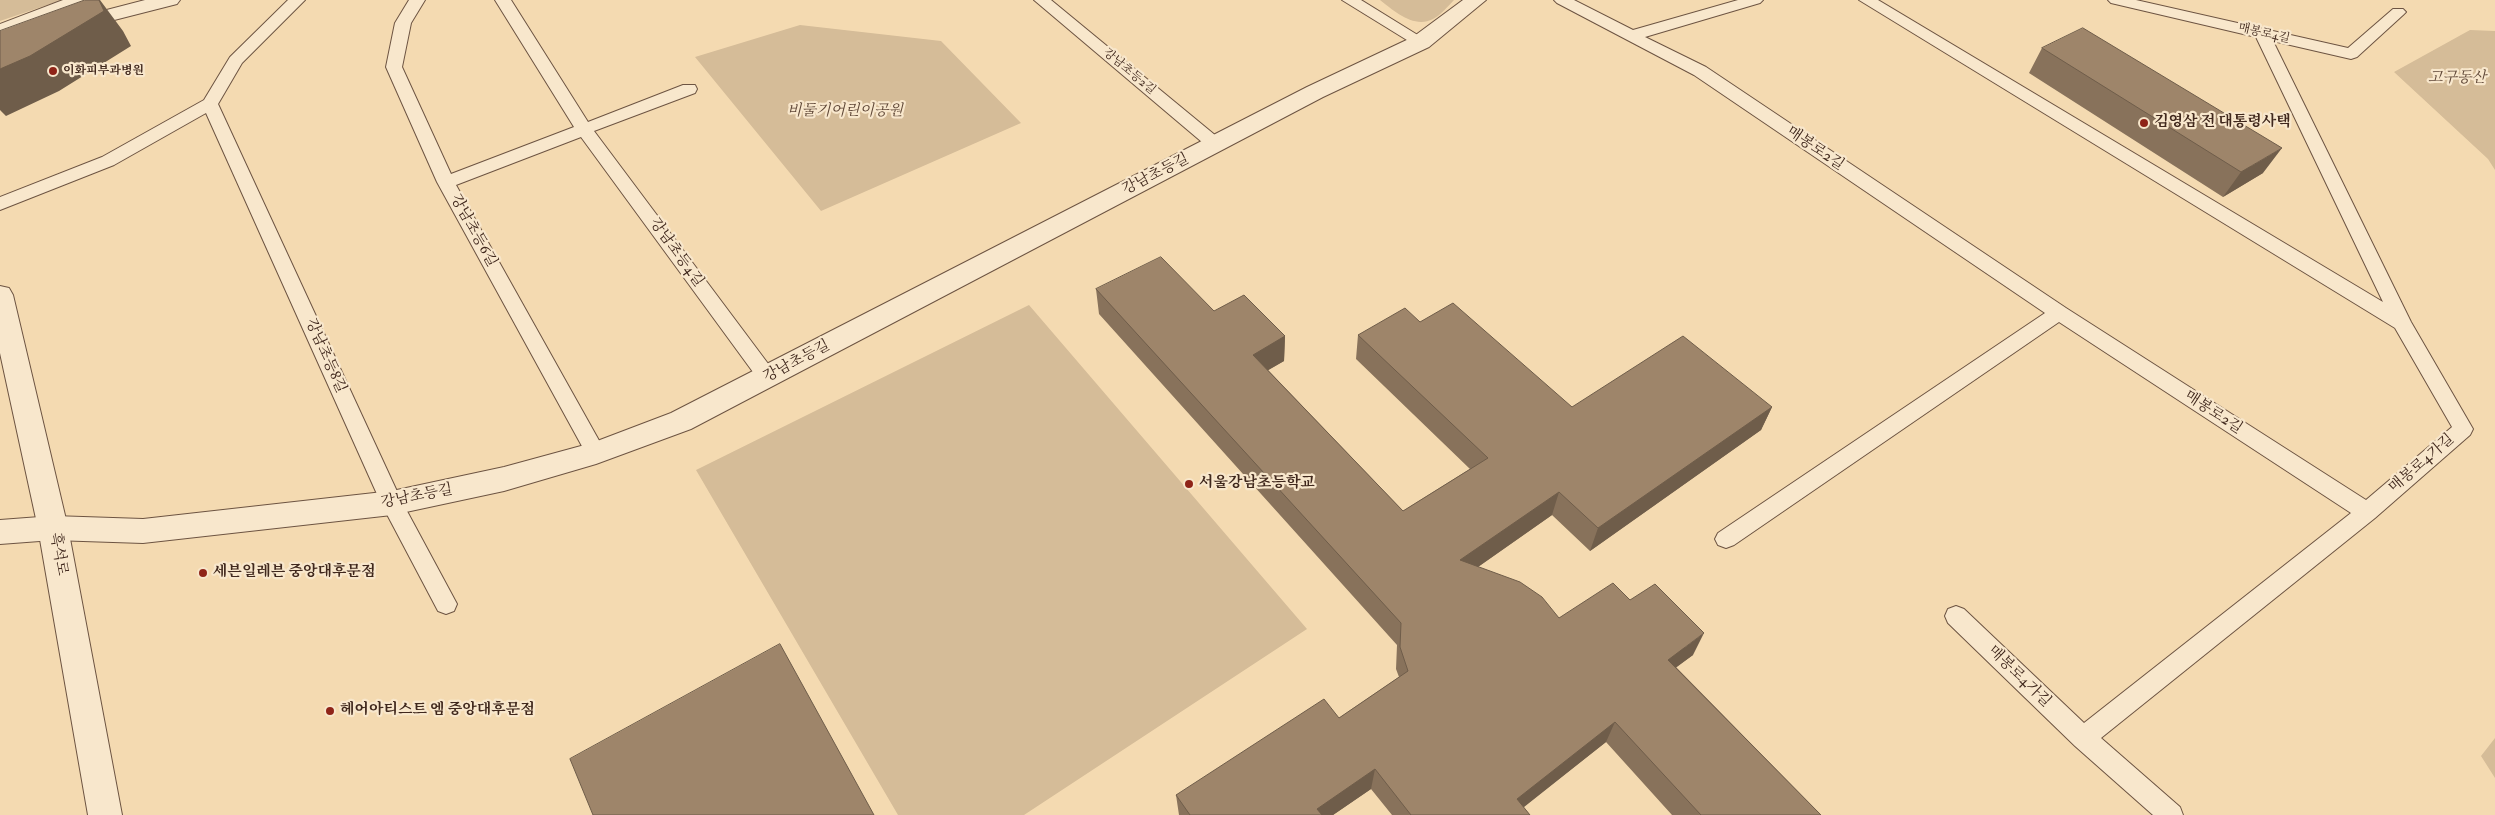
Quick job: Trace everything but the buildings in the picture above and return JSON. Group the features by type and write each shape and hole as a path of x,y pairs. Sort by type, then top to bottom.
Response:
{"street":[{"path":"2,38 61,7 86,0"},
{"path":"2,38 170,0"},
{"name":"강남초등길","path":"0,532 53,528 143,531 392,503 504,479 596,453 681,422 1315,92 1422,42 1476,0"},
{"name":"흑석로","path":"0,295 5,345 53,528 105,815"}],"lane":[{"path":"0,204 108,161 210,104 236,60 297,0"},
{"name":"강남초등6길","path":"417,0 403,22 394,67 446,182 596,453"},
{"name":"강남초등4길","path":"502,0 584,129 768,378"},
{"name":"강남초등2길","path":"1042,0 1216,144"},
{"path":"1350,0 1422,42"},
{"name":"매봉로2길","path":"1562,0 1700,71 2059,314 2367,512"},
{"path":"1630,36 1755,0"},
{"path":"1867,0 2402,323"},
{"name":"매봉로4길","path":"2116,0 2352,54 2398,12"},
{"name":"매봉로4가길","path":"2083,738 2367,512 2463,429 2402,323 2262,34"},
{"path":"446,182 689,89"},
{"name":"강남초등8길","path":"210,104 392,503 446,604"},
{"path":"1726,539 2059,314"},
{"name":"매봉로4가길","path":"1956,616 2083,738 2171,815"}],"green space":[{"path":"0,0 62,0 0,21"},
{"path":"1380,0 1454,0 1442,13 1433,19 1419,22 1405,17"},
{"name":"비둘기어린이공원","path":"800,25 941,41 1021,123 821,211 695,57"},
{"name":"고구동산","path":"2470,30 2495,31 2495,170 2488,159 2394,72"},
{"path":"1029,305 1307,629 1024,815 898,815 696,470"},
{"path":"2495,738 2495,778 2481,756"}],"place":[{"name":"이화피부과병원","path":"53,71"},
{"name":"김영삼 전 대통령사택","path":"2144,123"},
{"name":"서울강남초등학교","path":"1189,484"},
{"name":"세븐일레븐 중앙대후문점","path":"203,573"},
{"name":"헤어아티스트 엠 중앙대후문점","path":"330,711"}]}
